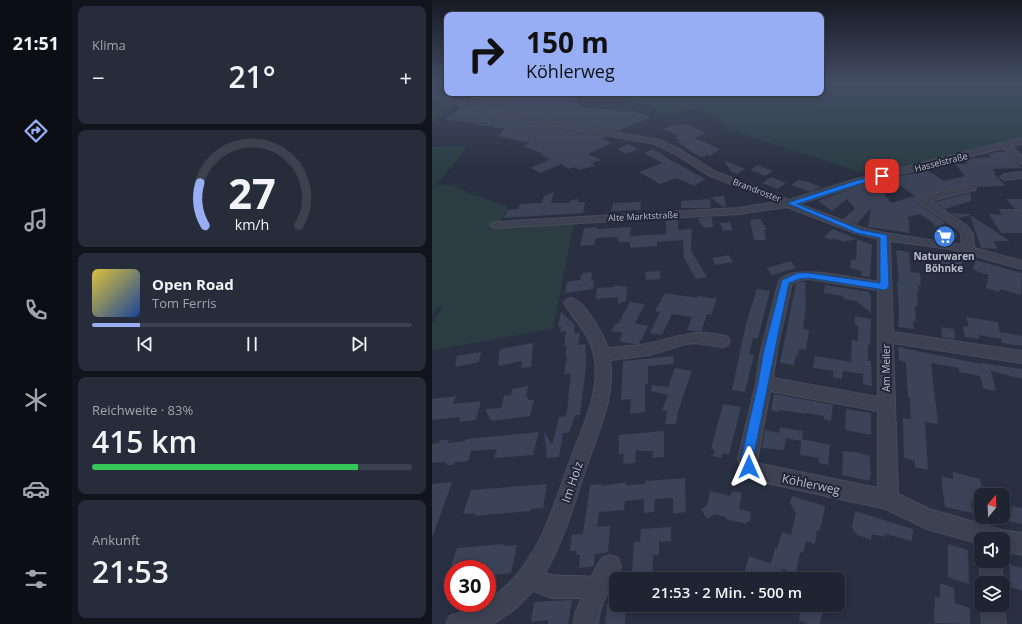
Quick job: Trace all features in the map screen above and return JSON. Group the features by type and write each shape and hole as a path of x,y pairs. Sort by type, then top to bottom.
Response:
{"street":[{"name":"Brandroster","path":"496,112 637,138 668,146 711,172 859,232 884,237 936,243 1022,265"},
{"name":"Hasselstraße","path":"790,203 857,182 1022,141"},
{"path":"1006,146 1022,161"},
{"path":"1005,177 1022,175"},
{"path":"968,250 967,234 962,227 925,202 923,199 971,188"},
{"name":"Alte Marktstraße","path":"496,225 738,212 790,203"},
{"name":"Am Meiler","path":"884,237 888,500"},
{"name":"Köhlerweg","path":"885,287 809,276 798,276 786,282 769,350 764,383 747,459 749,467 757,472 888,500 927,519 974,533"},
{"name":"Im Holz","path":"458,624 477,619 497,608 511,597 529,578 547,550 554,532 591,426 600,395 604,372 602,355 591,327 571,303"},
{"path":"886,336 1022,357"},
{"path":"602,355 650,349 685,339 695,338 724,342"},
{"path":"764,383 886,404"},
{"name":"Köhlerweg","path":"1010,542 1022,544"},
{"path":"586,624 587,613 596,590 610,566"},
{"path":"529,578 552,587 580,586 596,590"},
{"path":"993,612 994,624"}],"shaded area":[{"path":"432,112 447,112 432,124"},
{"path":"659,112 675,112 662,115"},
{"path":"707,112 1022,112 1022,140 873,176 724,128 727,126 719,122 720,120"},
{"path":"467,146 455,163 435,185 457,185 454,187 508,207 498,226 574,223 553,329 432,350 432,324 443,306 438,306 432,316 432,147"}],"building":[{"path":"455,112 482,112 607,137 602,139 612,143 588,154 601,160 592,163 595,166 579,170 575,167 569,169 561,164 541,173 530,168 550,159 541,155 543,154 523,146 530,143 498,136 505,128 493,128 495,126 476,126 478,123 445,120"},
{"path":"508,112 637,112 651,117 619,131"},
{"path":"678,124 681,126 686,124 705,133 694,138 720,149 710,156 708,155 702,157 695,154 677,142 681,141 674,138 678,136 663,129"},
{"path":"628,144 638,149 626,154 617,149"},
{"path":"653,149 705,179 695,186 676,178 660,184 639,172 662,163 644,153"},
{"path":"1005,152 1022,168 992,169 996,173 993,173 1006,186 977,187 971,184 919,196 917,200 920,205 946,223 935,227 934,224 920,214 908,217 910,233 868,227 871,208 857,224 843,219 855,209 847,199 832,211 818,201 861,185 927,170 944,181 965,176 955,164 967,164 964,159 991,157 988,154","holes":["879,186 901,186 915,196 891,203"]},
{"path":"724,160 745,169 737,174 730,171"},
{"path":"758,165 773,171 765,176 750,170"},
{"path":"771,177 786,183 778,189 762,183"},
{"path":"798,180 821,187 810,192 791,185"},
{"path":"554,192 551,203 570,203 571,200 579,199 578,202 585,202 583,213 504,218 508,210 518,209 520,204 542,203 544,196"},
{"path":"971,193 971,201 945,209 934,202"},
{"path":"724,196 726,207 723,207 710,197"},
{"path":"710,199 711,208 681,208 681,201"},
{"path":"1006,199 1022,199 1022,208 1014,208"},
{"path":"641,202 640,210 611,211 613,203"},
{"path":"998,209 1013,209 1013,215 1022,216 1022,233 1001,233 989,214 1002,215"},
{"path":"951,213 970,214 970,215 959,218"},
{"path":"970,215 1010,241 994,241 997,249 981,248"},
{"path":"712,217 713,227 705,228 700,223 698,218"},
{"path":"678,219 678,230 692,229 691,250 707,277 696,279 684,258 683,240 657,242 657,246 630,248 630,236 666,234 666,221"},
{"path":"760,219 767,230 764,230 766,240 754,240 750,220"},
{"path":"730,222 733,230 723,231 720,223"},
{"path":"597,227 597,229 631,227 630,242 619,242 617,237 596,238 594,245 580,246 584,228"},
{"path":"833,229 872,245 870,277 861,276 861,271 850,268 851,259 856,260 857,239 844,242 834,238 831,240 824,237"},
{"path":"943,230 957,233 956,240 943,238"},
{"path":"896,250 909,252 911,272 920,273 921,286 918,285 918,306 915,306 916,322 913,321 914,329 898,327 899,312 897,281 899,282"},
{"path":"937,252 962,257 962,263 955,267 937,263"},
{"path":"729,255 733,262 715,265 712,258"},
{"path":"975,260 1022,273 1021,295 1000,289 999,292 986,288 989,275 973,270"},
{"path":"791,261 796,268 772,275 767,268"},
{"path":"660,271 660,279 646,280 645,272"},
{"path":"592,272 591,281 594,280 593,289 565,293 567,282 580,280 582,273"},
{"path":"805,282 806,306 803,329 809,330 806,350 799,349 794,365 780,363 796,283"},
{"path":"614,285 627,287 626,301 618,304 618,297 596,299 597,288 614,287"},
{"path":"825,285 869,292 869,295 871,295 871,313 856,301 844,299 843,296 824,293"},
{"path":"757,289 770,291 758,338 753,338 749,354 754,355 745,392 732,390 746,324"},
{"path":"665,293 697,298 698,296 717,299 711,315 707,314 701,332 687,330 692,317 672,314 662,335 650,333 660,312 655,311"},
{"path":"630,302 645,304 635,323 648,326 639,344 619,341 623,333 611,331 616,323 618,324"},
{"path":"561,312 575,325 574,333 580,333 578,345 586,344 586,366 580,415 575,415 569,433 563,433 559,457 547,458 544,431 552,445 559,417 566,416 569,397 568,398 571,373 564,374 567,356 565,356 567,346 564,346 566,331 560,332 561,326 558,327"},
{"path":"855,316 871,319 868,361 871,361 872,386 865,385 863,383 863,374 843,371 842,379 833,377 834,371 813,368 815,356 851,362 852,340 858,341 858,326 855,325"},
{"path":"966,317 998,322 1001,339 979,335 979,339 965,337 963,326 969,327"},
{"path":"941,327 954,329 955,339 942,337"},
{"path":"1000,332 1022,336 1022,346 1002,343"},
{"path":"533,343 531,367 521,368 522,361 498,366 500,349"},
{"path":"898,347 981,364 1022,369 1022,379 991,371 996,391 985,389 980,376 959,372 959,368 931,363 938,424 925,422 928,470 915,467 915,461 904,458 903,418 911,419 910,398 908,398 906,362 899,360"},
{"path":"481,352 479,362 455,367 457,356"},
{"path":"673,356 674,364 648,366 648,384 645,384 645,412 630,414 631,399 621,400 623,361"},
{"path":"675,368 692,371 678,411 676,424 665,424 667,411 662,410 668,395 651,391 652,385 668,387"},
{"path":"528,386 526,398 529,397 528,400 534,400 530,416 491,421 485,409 501,408 504,396 511,395 512,389"},
{"path":"774,394 833,405 831,421 824,419 824,416 771,410"},
{"path":"456,396 453,404 481,401 476,420 459,422 460,417 432,420 432,399"},
{"path":"723,404 741,407 729,455 722,453 721,458 713,456 715,450 711,449"},
{"path":"846,409 871,413 871,435 845,430"},
{"path":"780,427 803,431 802,439 830,445 828,465 819,463 819,458 800,455 801,441 786,438 784,450 762,448 765,430 779,433"},
{"path":"664,431 664,457 652,458 653,451 636,450 635,463 623,464 624,454 619,454 619,435"},
{"path":"539,432 533,455 494,458 497,449 471,451 468,461 456,462 452,465 447,465 445,462 432,463 432,444 439,443 440,440 449,440 448,443 465,441 466,439"},
{"path":"843,451 855,452 870,456 870,470 872,473 870,474 870,481 842,475"},
{"path":"953,472 980,479 982,488 974,488 974,503 971,502 973,513 945,507 941,476 953,479"},
{"path":"685,478 686,512 673,514 673,498 655,499 654,512 644,513 644,499 625,501 624,510 599,512 597,527 610,526 608,552 595,554 594,566 579,568 580,555 576,555 577,551 570,551 572,535 583,534 590,485 602,484 602,486 626,482 626,485 645,484 645,481"},
{"path":"452,482 433,536 432,484"},
{"path":"547,484 543,508 531,509 530,511 474,516 475,513 463,514 471,490"},
{"path":"710,491 730,496 732,491 742,493 739,509 751,512 750,522 746,522 746,524 726,519 726,517 715,514 707,519 701,509 707,506"},
{"path":"792,496 825,506 820,531 817,530 815,544 806,541 803,553 800,552 796,572 782,569 781,572 745,572 749,556 771,564 775,548 777,549 782,532 791,535 796,513 790,503"},
{"path":"1011,506 1022,508 1022,524 1010,522 1010,510 1012,511"},
{"path":"855,511 913,529 912,541 885,534 885,537 872,534 871,540 857,535 852,528"},
{"path":"671,527 671,541 659,542 659,555 653,555 652,572 632,572 634,542 640,542 641,529"},
{"path":"505,544 504,546 517,545 511,573 496,575 496,560 453,560 457,548"},
{"path":"948,544 968,550 969,584 948,577"},
{"path":"1010,564 1022,568 1022,591 1011,587"},
{"path":"940,583 954,588 955,603 970,608 970,624 934,623 935,596 940,598"},
{"path":"572,600 568,624 548,624 548,620 531,622 534,602"},
{"path":"607,604 609,604 609,612 626,612 625,624 605,624"},
{"path":"801,612 823,612 820,624 808,624 799,620"}],"place":[{"name":"Naturwaren Böhnke","path":"944,236"}],"route":[{"path":"749,467 747,459 783,286 786,282 790,278 809,276 885,287 884,237 859,232 790,203 857,182 882,176"}]}
